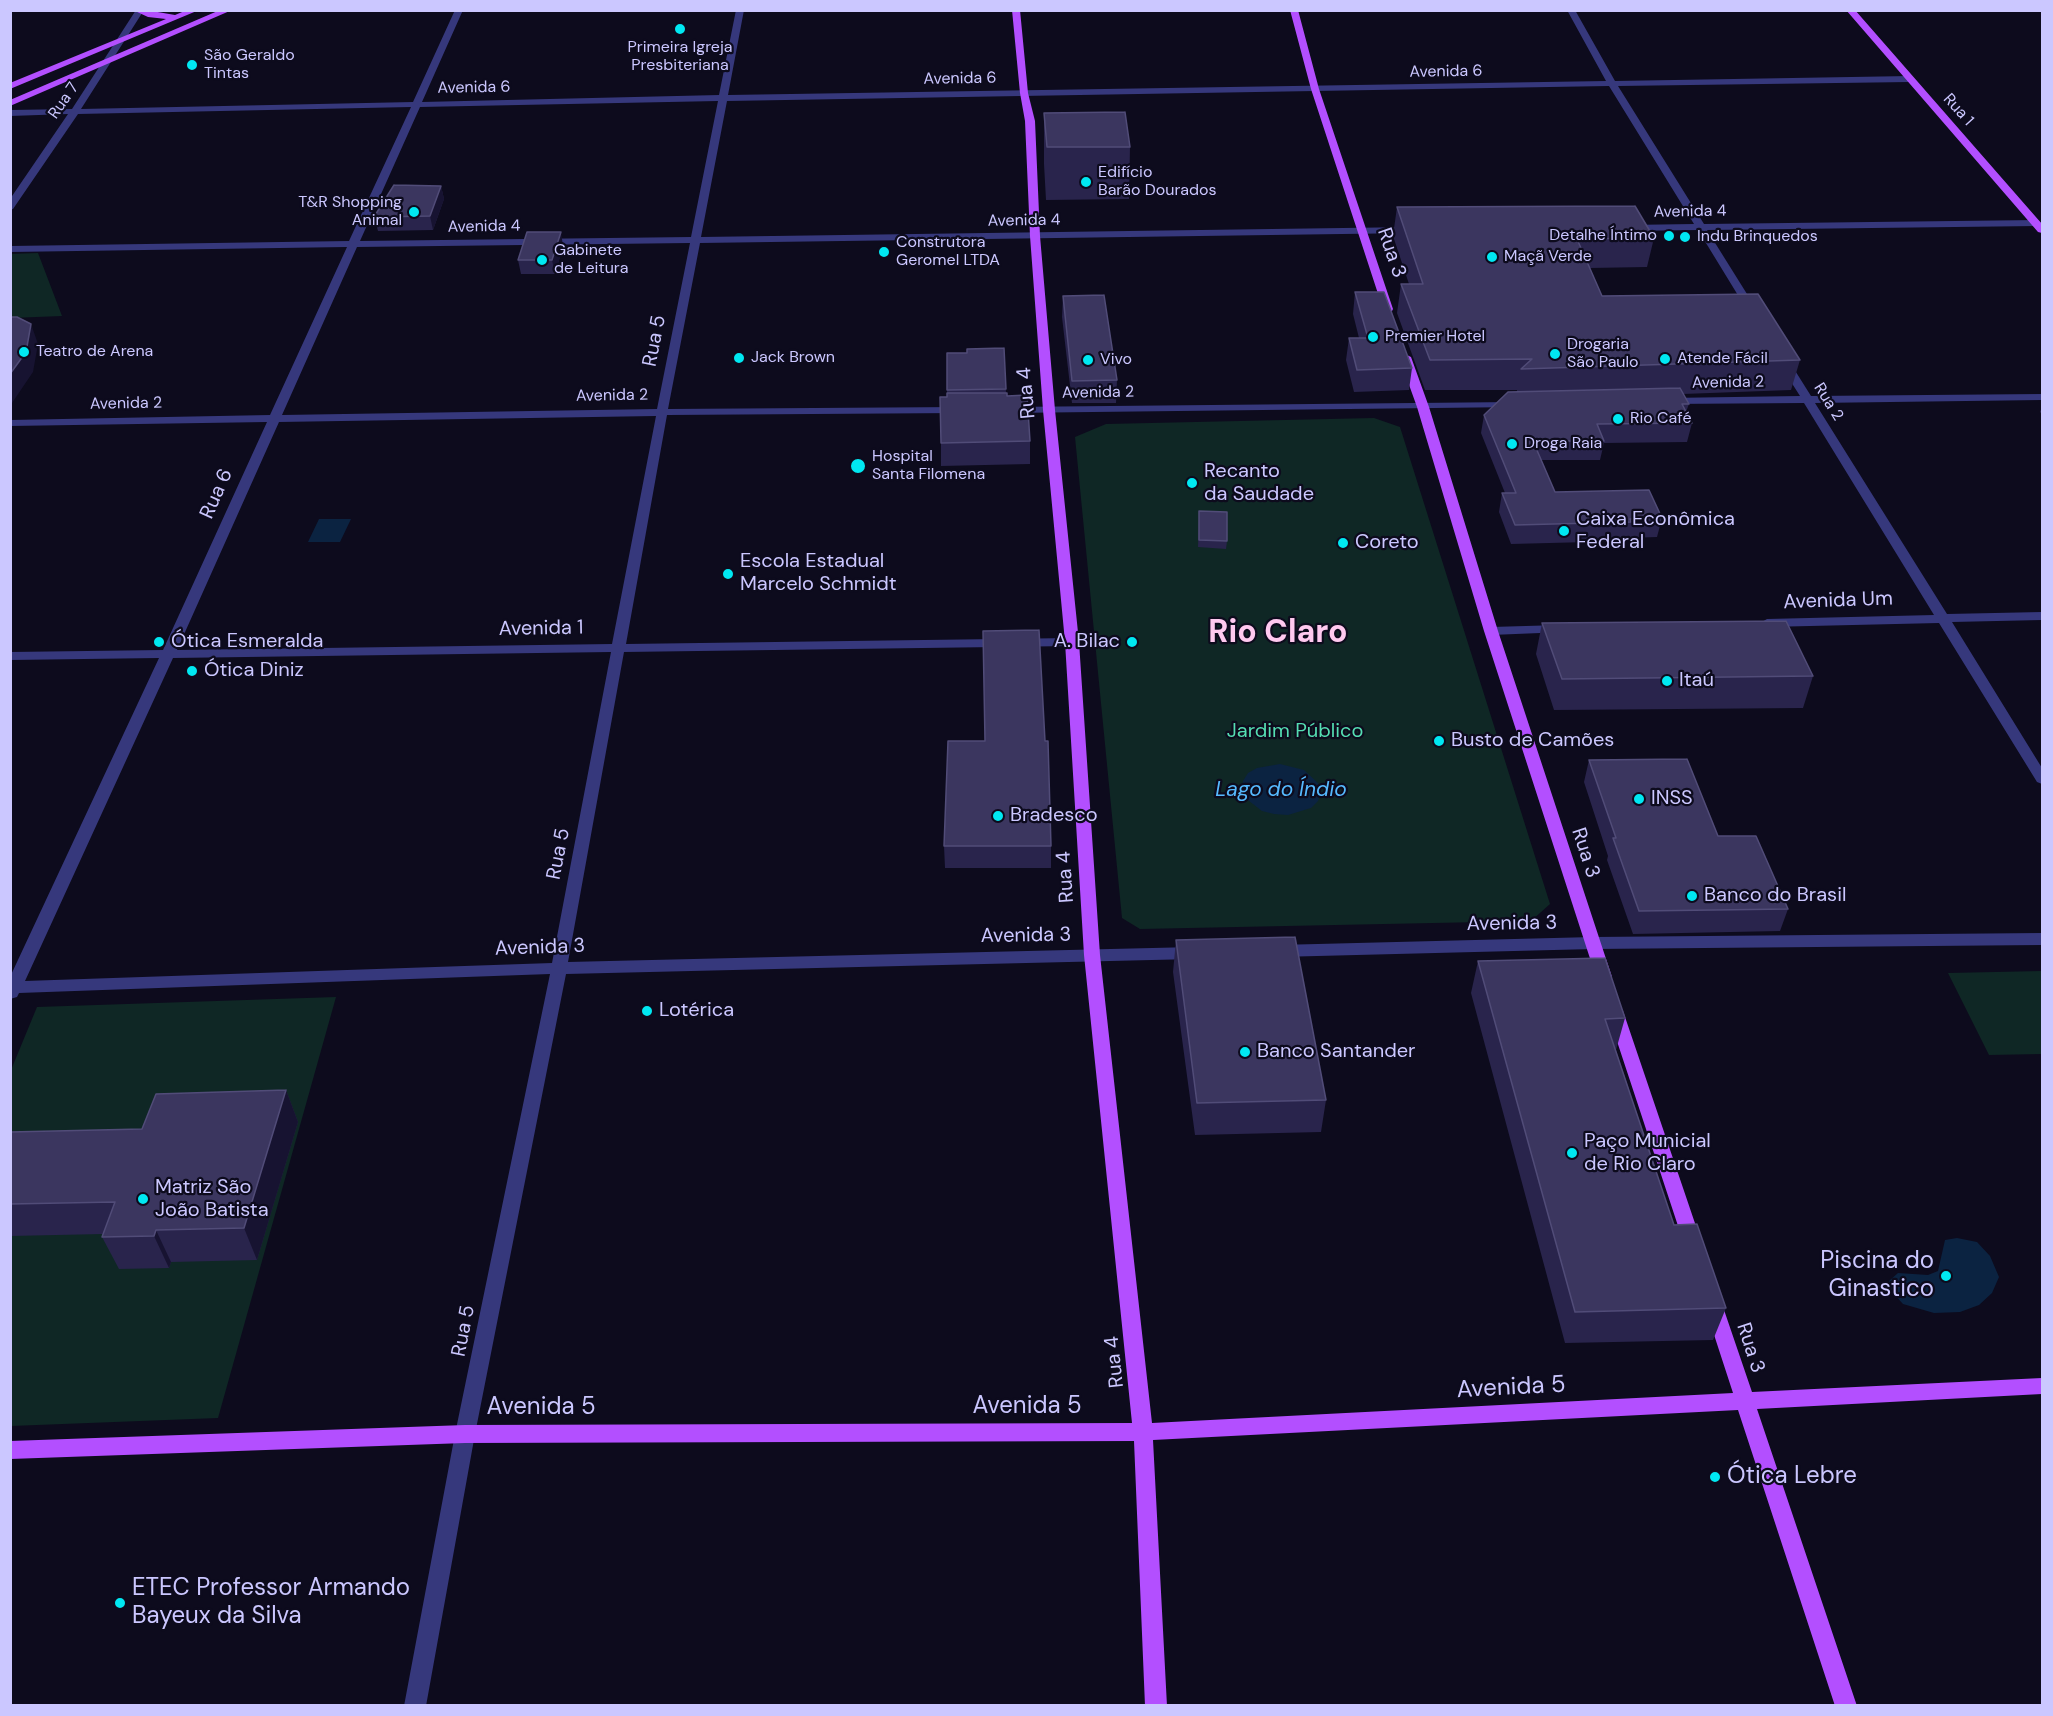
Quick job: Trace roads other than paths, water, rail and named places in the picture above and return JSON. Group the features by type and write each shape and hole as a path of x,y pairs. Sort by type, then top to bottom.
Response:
{"main road":[{"path":"10,86 195,10"},
{"path":"10,103 228,10"},
{"name":"Rua 4","path":"1017,10 1024,93 1030,121 1035,236 1049,410 1072,642 1092,955 1143,1432 1156,1706"},
{"name":"Rua 3","path":"1294,10 1315,89 1360,231 1391,319"},
{"name":"Rua 1","path":"1850,10 2040,227"},
{"path":"139,11 151,15 179,17"},
{"name":"Rua 3","path":"1399,341 1423,407 1491,631 1609,994 1697,1256"},
{"name":"Rua 3","path":"1708,1290 1846,1706"},
{"name":"Avenida 5","path":"10,1450 465,1434 1143,1432 2043,1386"}],"street":[{"name":"Rua 6","path":"11,989 168,654 459,10"},
{"name":"Rua 5","path":"415,1706 465,1434 559,968 662,412 740,10"},
{"path":"1571,10 1612,84 1756,318"},
{"name":"Rua 7","path":"10,207 111,60 139,11"},
{"name":"Avenida 6","path":"10,113 724,98 1910,79"},
{"name":"Avenida 4","path":"1618,228 2040,227"},
{"name":"Avenida 4","path":"10,249 697,238 1431,230"},
{"name":"Rua 2","path":"1775,348 2043,779"},
{"name":"Avenida 2","path":"1650,402 1806,398 2043,397"},
{"name":"Avenida 2","path":"990,410 1423,407 1530,404"},
{"name":"Avenida 2","path":"10,423 662,412 967,410"},
{"name":"Avenida Um","path":"1753,623 2043,616"},
{"path":"1491,631 1574,628"},
{"name":"Avenida 1","path":"10,656 1072,642"},
{"name":"Avenida 3","path":"1259,951 1593,943 2043,939"},
{"name":"Avenida 3","path":"11,989 559,968 1211,952"}],"water":[{"path":"319,519 351,519 340,542 308,542"},
{"name":"Lago do Índio","path":"1280,764 1304,770 1319,784 1321,793 1318,801 1311,808 1288,815 1274,814 1262,811 1244,797 1243,781 1248,773 1257,768"},
{"name":"Piscina do Ginastico","path":"1957,1238 1977,1242 1990,1256 1999,1277 1992,1293 1979,1305 1960,1312 1934,1313 1903,1304 1892,1292 1889,1281 1898,1273 1928,1275 1938,1271 1945,1240"}],"place":[{"name":"Primeira Igreja Presbiteriana","path":"680,29"},
{"name":"São Geraldo Tintas","path":"192,65"},
{"name":"Edifício Barão Dourados","path":"1086,182"},
{"name":"T&R Shopping Animal","path":"414,212"},
{"name":"Detalhe Íntimo","path":"1669,236"},
{"name":"Indu Brinquedos","path":"1685,237"},
{"name":"Construtora Geromel LTDA","path":"884,252"},
{"name":"Maçã Verde","path":"1492,257"},
{"name":"Gabinete de Leitura","path":"542,260"},
{"name":"Premier Hotel","path":"1373,337"},
{"name":"Teatro de Arena","path":"24,352"},
{"name":"Drogaria São Paulo","path":"1555,354"},
{"name":"Jack Brown","path":"739,358"},
{"name":"Atende Fácil","path":"1665,359"},
{"name":"Vivo","path":"1088,360"},
{"name":"Rio Café","path":"1618,419"},
{"name":"Droga Raia","path":"1512,444"},
{"name":"Hospital Santa Filomena","path":"858,466"},
{"name":"Recanto da Saudade","path":"1192,483"},
{"name":"Caixa Econômica Federal","path":"1564,531"},
{"name":"Coreto","path":"1343,543"},
{"name":"Escola Estadual Marcelo Schmidt","path":"728,574"},
{"name":"Ótica Esmeralda","path":"159,642"},
{"name":"A. Bilac","path":"1132,642"},
{"name":"Ótica Diniz","path":"192,671"},
{"name":"Itaú","path":"1667,681"},
{"name":"Busto de Camões","path":"1439,741"},
{"name":"INSS","path":"1639,799"},
{"name":"Bradesco","path":"998,816"},
{"name":"Banco do Brasil","path":"1692,896"},
{"name":"Lotérica","path":"647,1011"},
{"name":"Banco Santander","path":"1245,1052"},
{"name":"Paço Municial de Rio Claro","path":"1572,1153"},
{"name":"Matriz São João Batista","path":"143,1199"},
{"name":"Piscina do Ginastico","path":"1946,1276"},
{"name":"Ótica Lebre","path":"1715,1477"},
{"name":"ETEC Professor Armando Bayeux da Silva","path":"120,1603"}],"district":[{"name":"Rio Claro","path":"1278,634"}],"park label":[{"name":"Jardim Público","path":"1295,732"}]}
